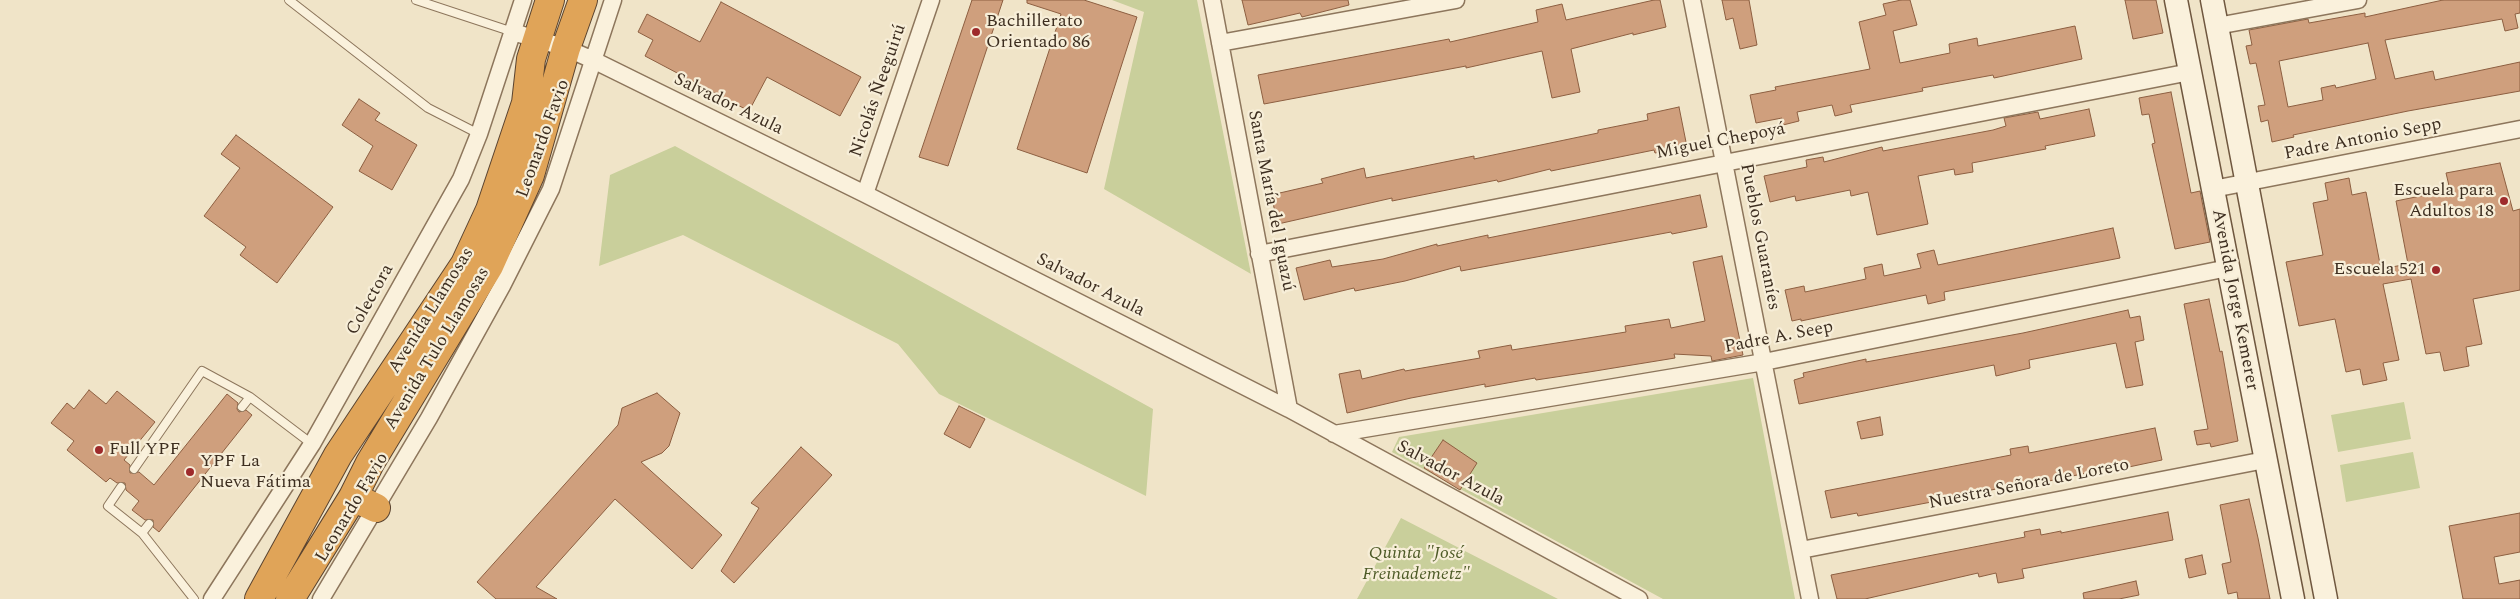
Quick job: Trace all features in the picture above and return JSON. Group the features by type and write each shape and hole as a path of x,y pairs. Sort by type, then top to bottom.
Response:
{"highway":[{"name":"Avenida Llamosas","path":"259,599 338,455 465,264 490,210 526,103 531,59 525,36 550,0"},
{"name":"Avenida Tulo Llamosas","path":"290,599 365,503 370,463 489,266 530,175 566,48 583,0"}],"main road":[{"name":"Avenida Jorge Kemerer","path":"2176,0 2293,599"},
{"name":"Avenida Jorge Kemerer","path":"2212,0 2326,599"}],"street":[{"name":"Colectora","path":"212,599 312,444 461,179 479,134 525,36 523,0"},
{"name":"Leonardo Favio","path":"321,599 365,503 429,418 497,294 551,189 613,0"},
{"name":"Nicolás Ñeeguirú","path":"865,194 931,0"},
{"name":"Santa María del Iguazú","path":"1212,0 1289,409"},
{"path":"1220,43 1456,0"},
{"name":"Pueblos Guaraníes","path":"1692,0 1810,599"},
{"path":"2217,26 2358,0"},
{"name":"Salvador Azula","path":"525,36 566,48 593,60 865,194 1289,409 1639,599"},
{"name":"Miguel Chepoyá","path":"1260,254 2190,72"},
{"name":"Padre Antonio Sepp","path":"2213,189 2520,130"},
{"name":"Padre A. Seep","path":"1334,434 1764,362 2228,268"},
{"name":"Nuestra Señora de Loreto","path":"1801,550 2265,460"}],"lane":[{"path":"289,0 428,108 479,134"},
{"path":"416,0 525,36"},
{"path":"134,469 202,371 250,397 312,444"},
{"path":"242,407 250,397"},
{"path":"121,487 108,506 142,533 194,599"},
{"path":"142,533 149,524"}],"green space":[{"path":"1112,0 1197,0 1251,274 1104,189 1144,12"},
{"path":"675,146 1153,409 1146,496 939,394 898,344 683,235 599,266 610,175"},
{"path":"1753,378 1795,599 1663,599 1392,452 1399,437"},
{"path":"2404,402 2411,439 2338,452 2331,415"},
{"path":"2413,452 2420,488 2346,502 2340,465"},
{"name":"Quinta \"José Freinademetz\"","path":"1401,518 1558,599 1357,599"}],"building":[{"path":"972,0 1003,0 948,166 919,157"},
{"path":"1027,0 1084,0 1137,17 1087,173 1017,149 1061,14 1027,3"},
{"path":"1242,0 1348,0 1349,5 1302,17 1300,13 1248,25"},
{"path":"1660,0 1666,27 1633,35 1633,33 1571,49 1580,92 1552,98 1542,51 1466,68 1466,66 1264,104 1258,75 1449,39 1450,42 1538,22 1536,10 1562,4 1566,20"},
{"path":"1722,0 1749,0 1757,45 1740,49 1733,18 1726,20"},
{"path":"1910,0 1917,25 1893,31 1900,63 1950,53 1949,44 1977,38 1978,46 2075,26 2082,59 1994,78 1993,75 1922,88 1923,91 1850,105 1852,112 1835,116 1832,105 1797,112 1799,121 1783,125 1782,118 1756,123 1750,95 1776,90 1775,87 1870,69 1859,22 1886,15 1883,4"},
{"path":"2125,0 2156,0 2163,33 2133,39"},
{"path":"2443,0 2520,0 2520,13 2515,14 2518,28 2505,31 2502,19 2385,40 2395,79 2433,71 2435,80 2520,62 2520,91 2408,111 2293,135 2294,137 2272,142 2268,120 2261,122 2258,106 2265,105 2256,63 2250,64 2246,46 2252,45 2249,30 2308,19 2309,23 2365,13 2365,17","holes":["2368,43 2376,79 2336,88 2335,85 2321,88 2323,100 2288,107 2279,61"]},
{"path":"721,2 861,77 840,116 767,77 749,111 645,56 653,40 638,32 647,14 700,42"},
{"path":"2171,92 2191,193 2200,191 2210,242 2175,249 2152,144 2155,143 2149,114 2142,115 2139,98"},
{"path":"359,99 380,113 375,120 417,145 392,190 359,171 373,146 342,125"},
{"path":"1679,107 1687,147 1655,153 1654,150 1551,171 1550,169 1498,182 1497,180 1392,201 1392,198 1278,224 1271,195 1323,183 1321,179 1364,168 1366,178 1474,156 1474,159 1598,133 1598,130 1648,120 1647,114"},
{"path":"2089,109 2095,136 2045,146 2046,149 1972,163 1973,172 1955,175 1954,169 1918,176 1928,224 1877,235 1868,192 1851,196 1850,190 1796,201 1795,196 1770,202 1764,176 1807,167 1806,160 1823,157 1824,162 1882,147 1883,151 1993,130 2006,126 2004,118 2038,112 2040,119"},
{"path":"236,135 333,207 277,283 240,255 246,247 204,216 240,168 221,154"},
{"path":"2500,163 2513,211 2520,209 2520,290 2473,299 2482,344 2466,347 2469,366 2444,371 2440,352 2426,354 2411,279 2383,284 2399,360 2383,363 2387,380 2363,385 2360,369 2346,372 2335,319 2299,326 2286,262 2323,255 2313,203 2328,200 2325,183 2349,178 2352,195 2366,192 2381,269 2408,264 2396,201 2450,190 2446,173"},
{"path":"1700,195 1707,227 1672,234 1671,232 1461,271 1460,266 1405,281 1355,291 1354,288 1304,300 1296,268 1330,260 1332,267 1383,259 1437,244 1437,246 1488,235 1488,238"},
{"path":"2113,228 2120,258 1944,292 1945,300 1928,304 1926,295 1801,321 1801,319 1792,321 1785,290 1804,286 1805,292 1866,279 1864,268 1882,264 1884,276 1921,268 1917,254 1934,250 1938,265"},
{"path":"1722,256 1743,355 1712,361 1711,356 1674,354 1675,358 1485,387 1485,384 1411,398 1347,413 1339,374 1360,370 1362,379 1404,369 1405,371 1480,358 1478,351 1511,345 1512,350 1626,332 1625,326 1669,319 1671,328 1705,321 1693,262"},
{"path":"2209,299 2220,352 2222,351 2238,441 2211,447 2210,443 2197,445 2194,431 2208,429 2184,304"},
{"path":"2128,310 2130,318 2140,316 2144,340 2135,342 2143,385 2126,388 2116,343 2029,360 2030,368 1996,376 1994,365 1799,404 1794,380 1804,377 1803,373 1866,359 1866,362 2023,333"},
{"path":"89,390 106,404 117,391 155,422 124,460 130,465 130,473 139,472 154,485 227,394 238,403 237,409 239,412 246,410 252,415 159,532 153,527 153,520 145,520 132,510 139,501 126,490 125,483 117,483 110,478 106,482 67,450 74,441 51,423 67,403 74,409"},
{"path":"657,393 680,413 669,446 662,453 641,462 722,535 692,569 615,499 536,587 557,599 496,599 477,582 618,425 622,408"},
{"path":"959,406 985,419 970,448 944,434"},
{"path":"1880,417 1883,435 1861,439 1857,422"},
{"path":"2155,428 2162,460 2124,468 2124,465 2049,481 2048,478 1858,516 1857,513 1831,518 1825,491 2011,455 2010,449 2028,446 2029,453"},
{"path":"1443,440 1477,463 1460,490 1424,468"},
{"path":"801,447 832,475 734,583 721,571 759,508 751,503"},
{"path":"2249,499 2270,599 2238,599 2237,592 2228,594 2222,564 2231,562 2220,505"},
{"path":"2168,512 2173,540 2022,569 2024,578 1998,583 1996,573 1979,577 1978,573 1865,599 1837,599 1831,575 2025,537 2024,532 2040,529 2041,535 2061,531 2061,533"},
{"path":"2520,513 2520,552 2494,557 2499,584 2520,580 2520,599 2463,599 2449,526"},
{"path":"2202,555 2206,574 2189,578 2185,559"},
{"path":"2136,581 2139,595 2119,599 2084,599 2083,593"}],"place":[{"name":"Bachillerato Orientado 86","path":"976,32"},
{"name":"Escuela para Adultos 18","path":"2504,201"},
{"name":"Escuela 521","path":"2436,270"},
{"name":"Full YPF","path":"99,450"},
{"name":"YPF La Nueva Fátima","path":"190,472"}]}
